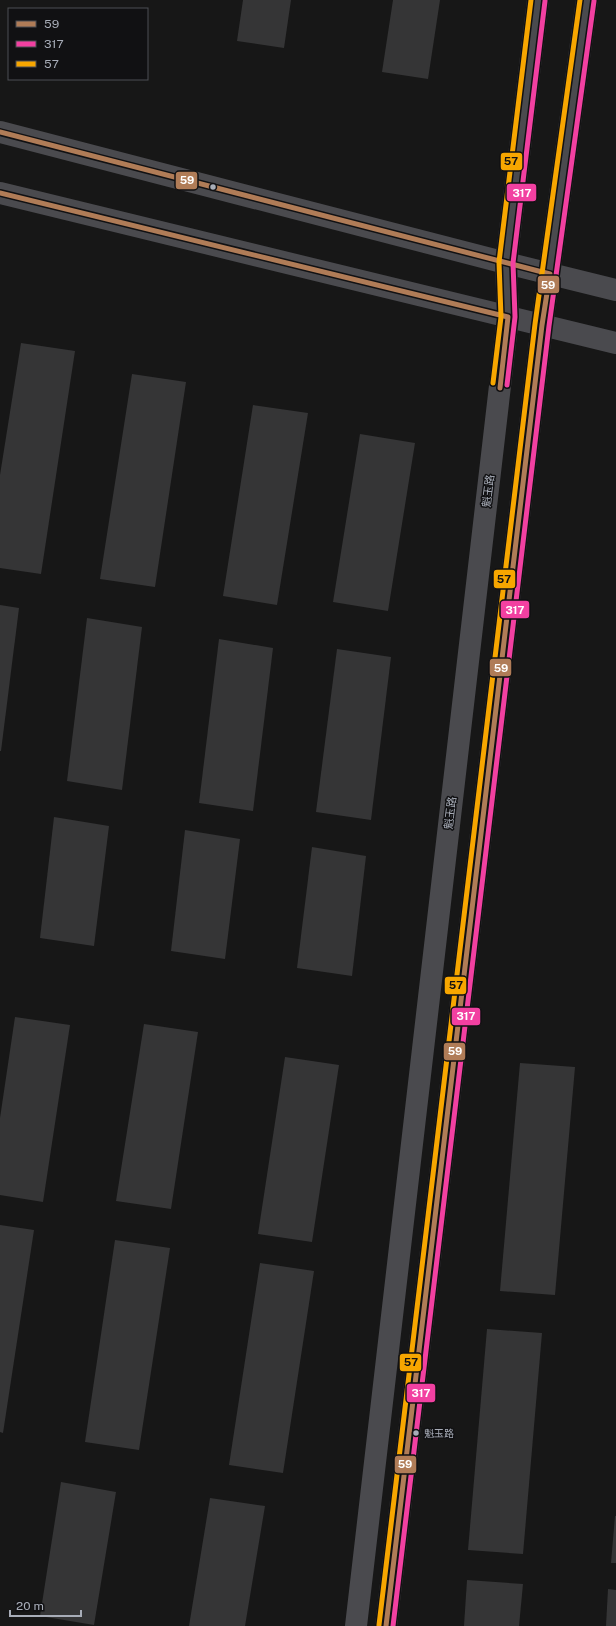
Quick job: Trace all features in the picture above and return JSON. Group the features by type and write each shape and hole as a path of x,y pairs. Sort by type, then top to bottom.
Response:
{"main road":[{"name":"魁玉路","path":"356,1626 508,317 506,263 538,0"},
{"path":"386,1626 542,325 587,0"},
{"path":"0,132 616,290"},
{"path":"0,193 616,343"}],"building":[{"path":"243,0 291,0 284,48 237,41"},
{"path":"393,0 440,0 428,79 382,72"},
{"path":"21,343 75,351 41,574 0,568 0,475"},
{"path":"132,374 186,382 155,587 100,579"},
{"path":"253,405 308,413 277,605 223,596"},
{"path":"360,434 415,443 388,611 333,602"},
{"path":"0,605 19,608 1,751 0,751"},
{"path":"87,618 142,627 122,790 67,781"},
{"path":"219,639 273,648 253,811 199,803"},
{"path":"337,649 391,657 371,820 316,812"},
{"path":"54,817 109,826 94,946 40,938"},
{"path":"185,830 240,839 225,959 171,951"},
{"path":"312,847 366,856 352,976 297,968"},
{"path":"15,1017 70,1025 43,1202 0,1195 0,1118"},
{"path":"144,1024 198,1032 171,1209 116,1201"},
{"path":"285,1057 339,1065 312,1242 258,1234"},
{"path":"520,1063 575,1067 555,1295 500,1291"},
{"path":"0,1225 34,1230 3,1433 0,1432"},
{"path":"115,1240 170,1248 139,1450 85,1442"},
{"path":"260,1263 314,1271 283,1473 229,1465"},
{"path":"487,1329 542,1333 523,1554 468,1550"},
{"path":"61,1482 116,1492 94,1625 40,1616"},
{"path":"210,1498 265,1506 245,1626 189,1626"},
{"path":"615,1516 616,1563 611,1563"},
{"path":"467,1580 523,1584 519,1626 464,1626"},
{"path":"608,1589 616,1590 616,1626 606,1626"}],"transit line":[{"name":"57","path":"493,383 501,317 499,262 531,0"},
{"name":"57","path":"379,1625 535,324 580,0"},
{"name":"317","path":"507,385 515,317 513,263 545,1"},
{"name":"317","path":"393,1626 549,326 594,1"},
{"name":"59","path":"0,132 550,274 542,325 386,1626"},
{"name":"59","path":"0,193 508,317 500,388"}],"place":[{"name":"魁玉路","path":"416,1433"}]}
